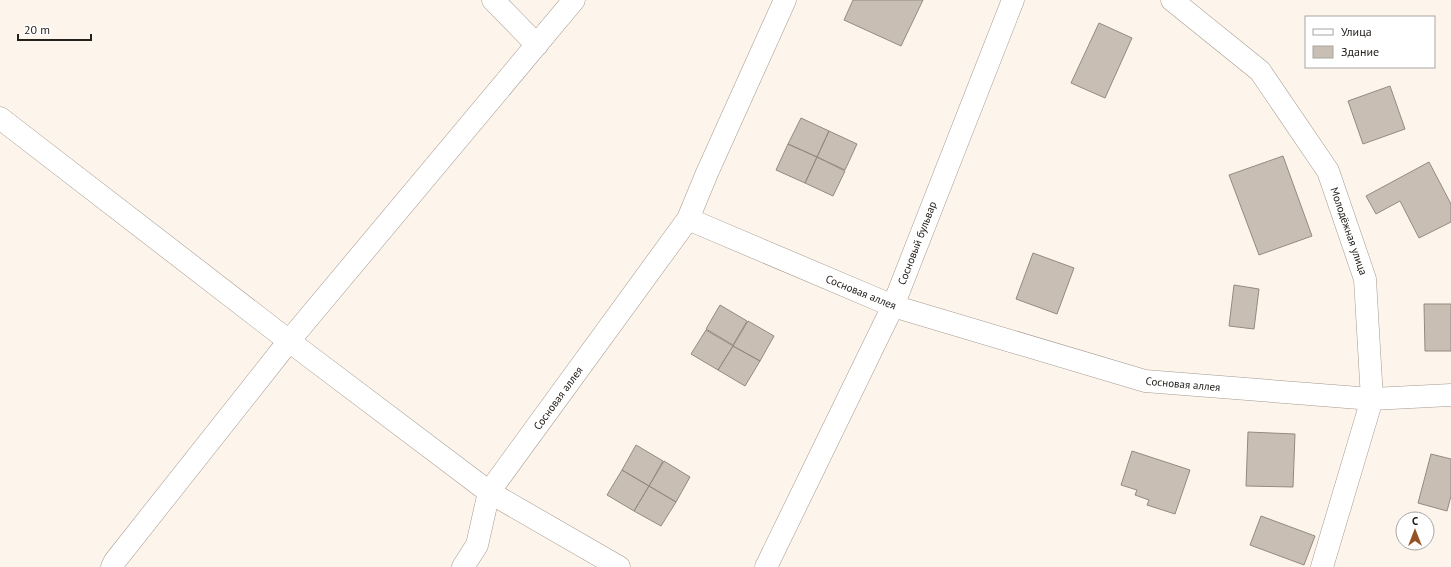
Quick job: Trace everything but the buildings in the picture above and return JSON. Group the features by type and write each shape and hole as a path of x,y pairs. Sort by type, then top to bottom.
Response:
{"street":[{"path":"493,0 537,45"},
{"path":"112,567 289,341 574,0"},
{"path":"688,219 707,172 785,0"},
{"name":"Сосновый бульвар","path":"766,567 893,306 1013,0"},
{"name":"Молодёжная улица","path":"1172,0 1260,71 1328,171 1365,279 1372,399 1322,567"},
{"path":"0,118 289,341 489,492 619,567"},
{"name":"Сосновая аллея","path":"463,567 477,545 489,492 688,219 893,306 1145,381 1372,399 1451,395"}]}
